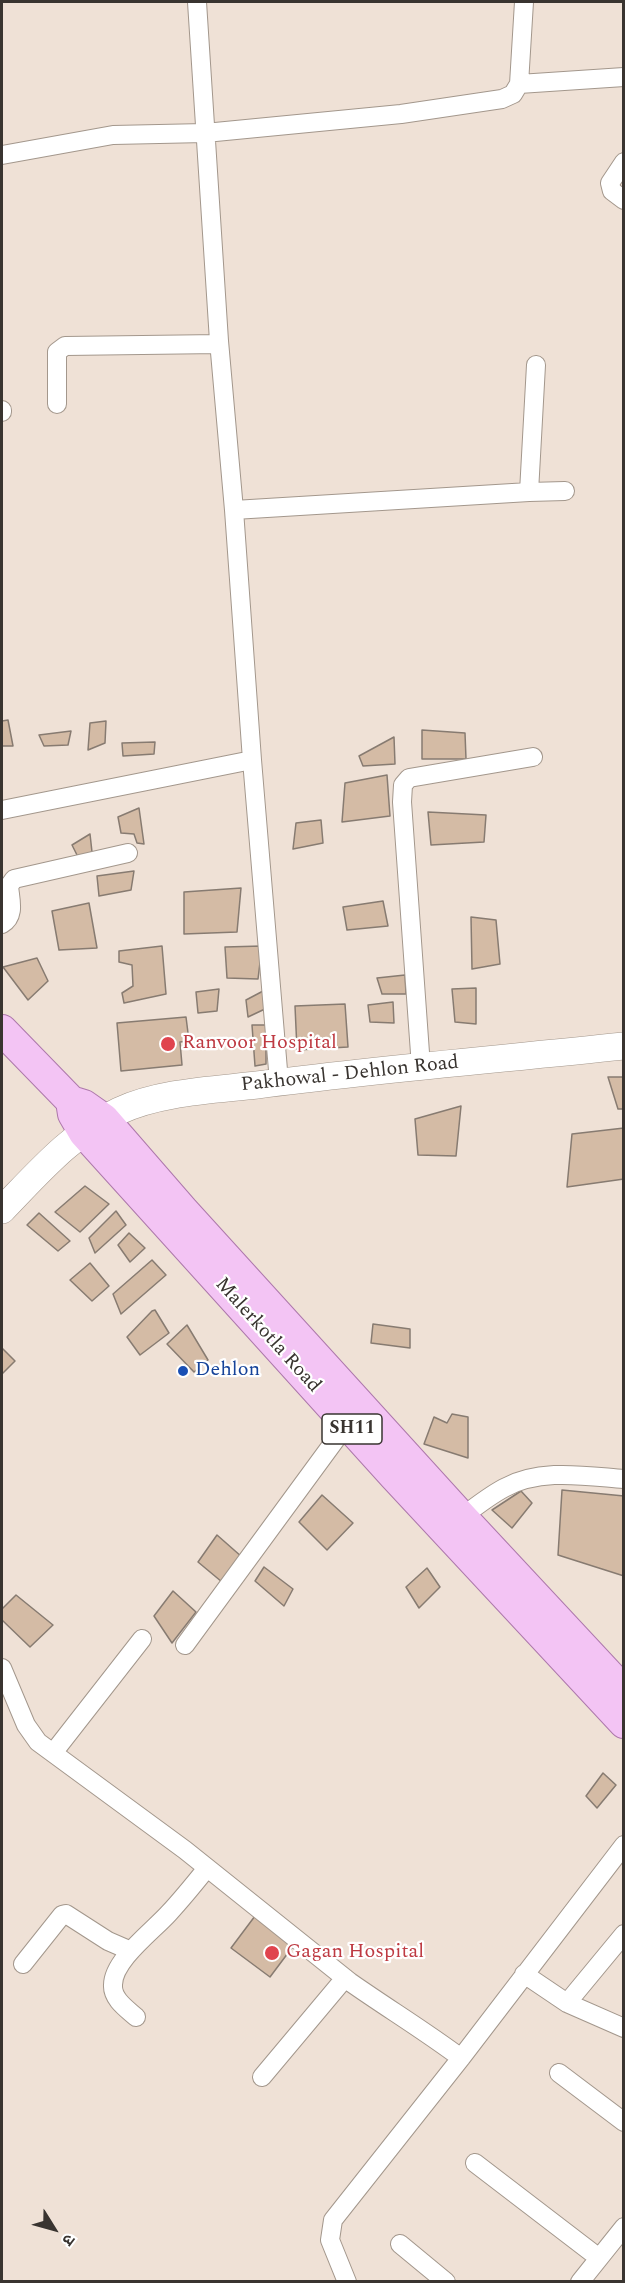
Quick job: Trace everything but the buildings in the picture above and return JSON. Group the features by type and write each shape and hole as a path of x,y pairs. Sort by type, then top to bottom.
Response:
{"main road":[{"name":"SH11","path":"2,1030 71,1101 73,1114 94,1126"},
{"name":"Malerkotla Road","path":"94,1126 347,1424 624,1723"},
{"name":"Malerkotla Road","path":"94,1126 183,1210 462,1517 624,1691"}],"street":[{"path":"197,2 219,344 279,1082"},
{"path":"2,155 113,135 205,133 401,114 493,101 513,94 519,84 524,2"},
{"path":"519,84 624,77"},
{"path":"624,162 610,183 612,191 624,200"},
{"path":"57,404 57,352 65,346 219,344"},
{"path":"529,492 536,365"},
{"path":"234,510 566,491"},
{"path":"421,1067 402,802 403,785 409,778 533,757"},
{"path":"2,810 252,760"},
{"path":"2,924 6,922 11,913 9,886 11,881 128,853"},
{"name":"Pakhowal - Dehlon Road","path":"2,1210 49,1162 94,1126 120,1110 142,1103 187,1094 279,1082 624,1046"},
{"path":"185,1645 347,1424"},
{"path":"462,1517 495,1493 519,1482 571,1474 624,1479"},
{"path":"53,1753 142,1639"},
{"path":"2,1668 26,1725 38,1742 207,1868 345,1978 426,2031 461,2058"},
{"path":"347,2282 330,2240 333,2220 461,2058 624,1845"},
{"path":"136,2017 118,2000 112,1986 114,1975 132,1951 169,1913 207,1868"},
{"path":"23,1964 62,1915 66,1914 108,1941 132,1951"},
{"path":"567,2003 624,1934"},
{"path":"524,1974 567,2003 624,2028"},
{"path":"262,2077 345,1978"},
{"path":"558,2073 624,2122"},
{"path":"474,2163 599,2258"},
{"path":"580,2282 624,2227"},
{"path":"400,2244 446,2282"}],"place":[{"name":"Ranvoor Hospital","path":"168,1044"},
{"name":"Dehlon","path":"183,1371"},
{"name":"Gagan Hospital","path":"272,1953"}]}
